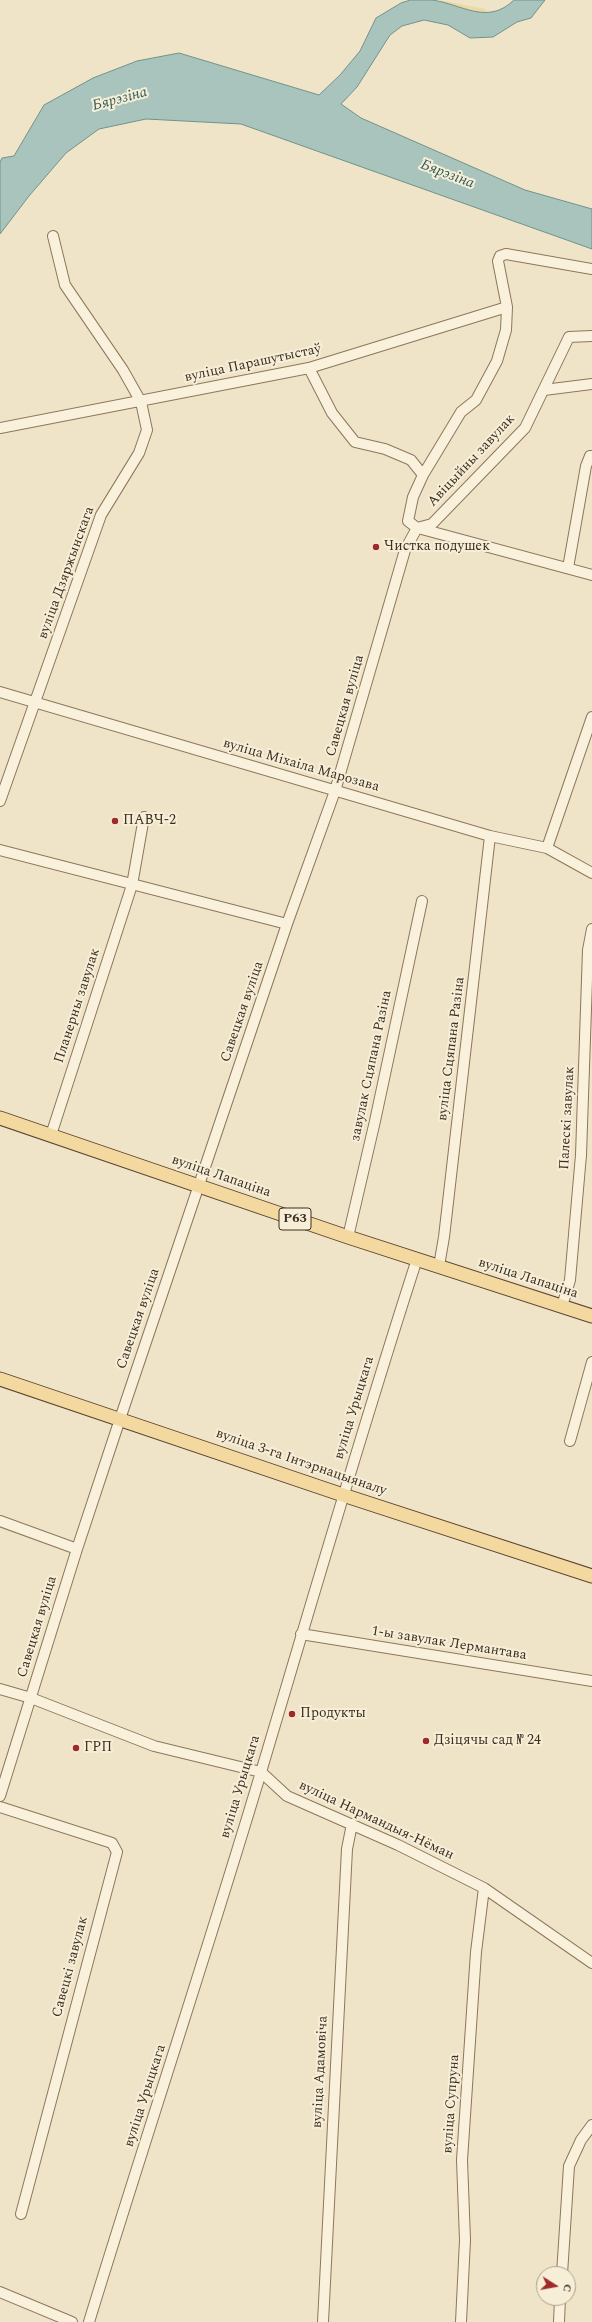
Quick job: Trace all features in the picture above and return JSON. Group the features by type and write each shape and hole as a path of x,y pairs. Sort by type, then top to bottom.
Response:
{"main road":[{"name":"вуліца Лапаціна","path":"0,1118 348,1237 592,1316"},
{"name":"вуліца 3-га Інтэрнацыяналу","path":"0,1379 342,1495 592,1576"}],"street":[{"name":"вуліца Дзяржынскага","path":"0,801 101,515 139,453 147,430 140,402 123,370 66,285 53,236"},
{"path":"592,269 506,254 500,256 498,261 507,307 506,330 497,361 476,400 461,412 423,475 413,497 408,521 418,528 592,575"},
{"name":"вуліца Парашутыстаў","path":"0,428 309,368 507,307"},
{"name":"Авіцыйны завулак","path":"418,528 432,524 525,428 569,337 592,336"},
{"path":"309,368 332,413 354,442 385,449 412,460 423,475"},
{"path":"544,390 592,384"},
{"path":"568,568 586,466 590,456 592,456"},
{"name":"Савецкая вуліца","path":"0,1796 77,1549 120,1419 287,924 335,791 406,550 418,528"},
{"name":"вуліца Міхаіла Марозава","path":"0,692 490,836 548,848 592,873"},
{"path":"548,848 592,717"},
{"name":"Планерны завулак","path":"51,1135 132,885 144,817"},
{"name":"вуліца Сцяпана Разіна","path":"439,1266 444,1237 490,836"},
{"path":"0,850 287,924"},
{"name":"завулак Сцяпана Разіна","path":"348,1237 375,1121 422,901"},
{"name":"Палескі завулак","path":"562,1306 570,1280 581,1155 588,950 592,929"},
{"name":"вуліца Урыцкага","path":"89,2322 261,1772 342,1495 417,1259"},
{"path":"570,1441 592,1362"},
{"path":"0,1521 77,1549"},
{"name":"1-ы завулак Лермантава","path":"301,1634 592,1681"},
{"name":"вуліца Нармандыя-Нёман","path":"0,1689 31,1698 154,1746 261,1772 287,1796 352,1824 444,1867 484,1888 592,1963"},
{"name":"Савецкі завулак","path":"0,1807 112,1843 117,1852 21,2214"},
{"name":"вуліца Адамовіча","path":"323,2322 347,1850 352,1824"},
{"name":"вуліца Супруна","path":"461,2322 465,2240 462,2160 476,1952 484,1888"},
{"path":"563,2266 569,2166 581,2140 592,2125"},
{"path":"0,2292 72,2322"},
{"path":"559,2322 560,2306"}],"sand":[{"path":"440,0 485,9 488,13 467,11 441,2"}],"water":[{"name":"Бярэзіна","path":"411,0 432,0 474,11 494,12 504,8 514,0 545,0 531,18 517,22 493,37 470,38 448,25 424,20 402,26 390,35 357,87 341,104 361,118 525,190 592,209 592,249 241,124 146,119 99,129 66,153 29,196 0,234 0,162 2,158 14,156 44,105 93,78 137,61 179,53 319,95 340,75 360,51 376,18 401,3"}],"place":[{"name":"Чистка подушек","path":"376,547"},
{"name":"ПАВЧ-2","path":"115,821"},
{"name":"Продукты","path":"292,1714"},
{"name":"Дзіцячы сад № 24","path":"426,1741"},
{"name":"ГРП","path":"76,1748"}]}
